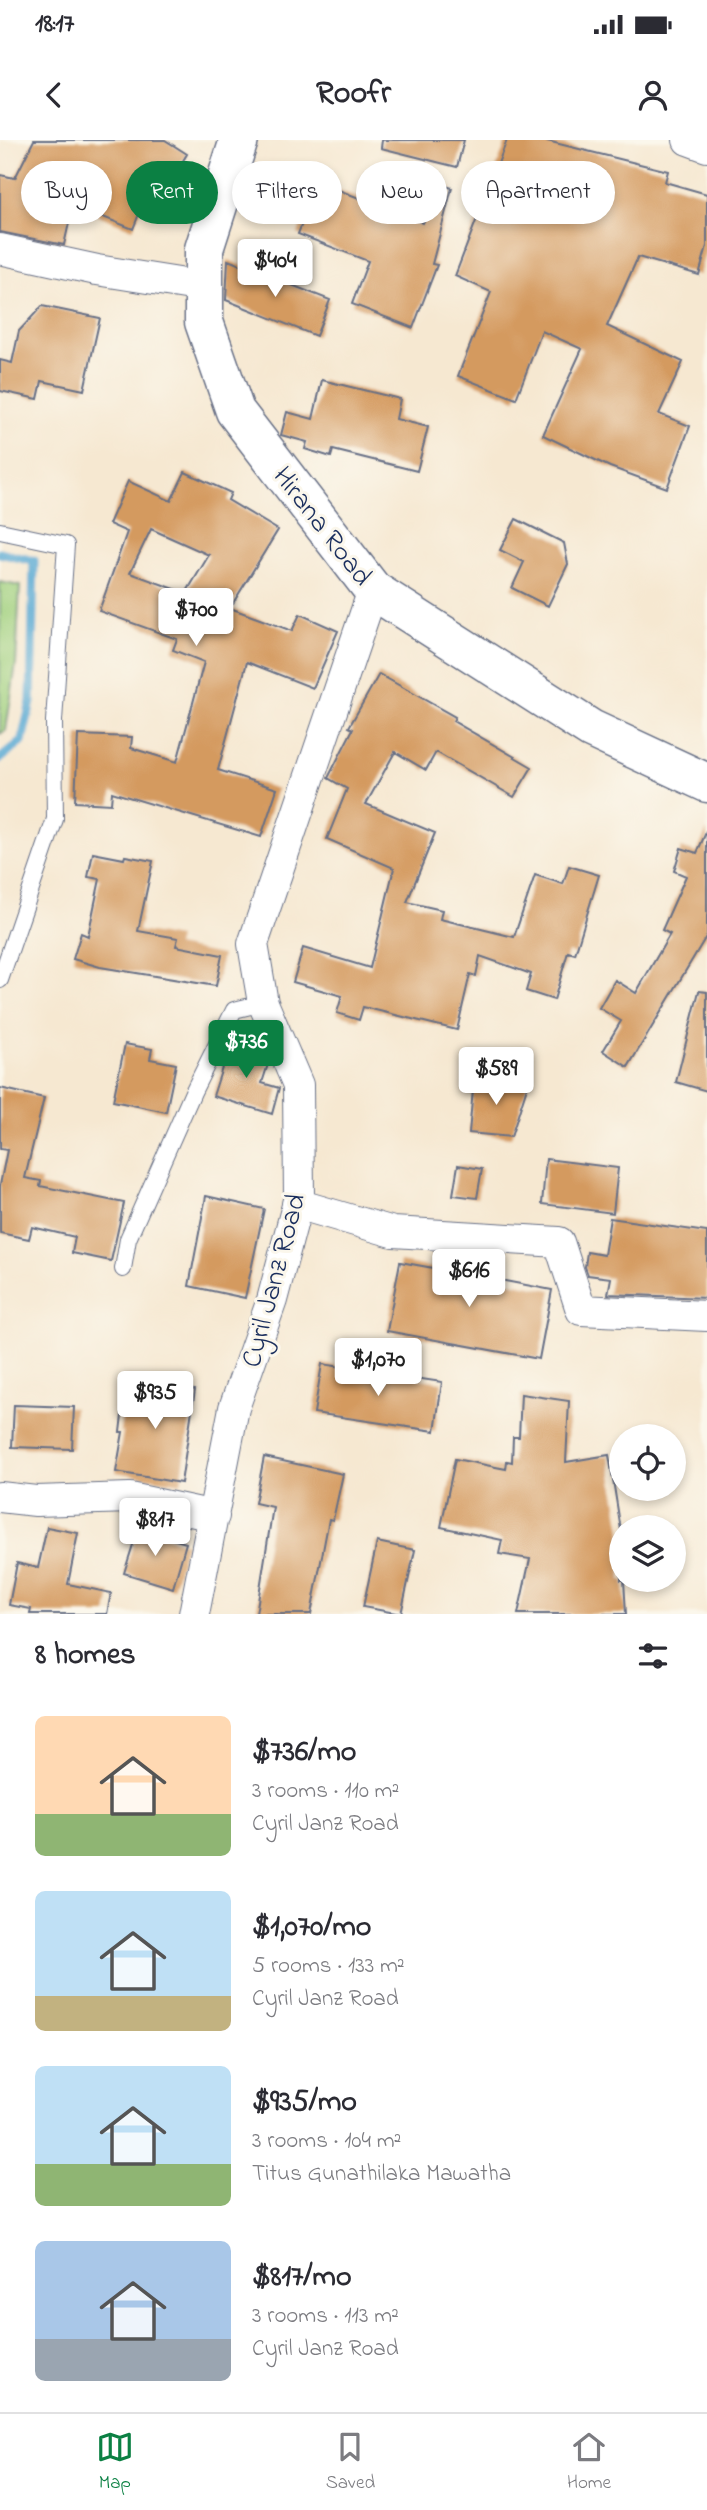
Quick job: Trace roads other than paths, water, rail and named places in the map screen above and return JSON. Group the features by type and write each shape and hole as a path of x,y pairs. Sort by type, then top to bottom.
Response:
{"street":[{"name":"Hirana Road","path":"239,140 204,248 204,322 235,411 373,590 591,729 707,783"},
{"path":"688,140 707,147"},
{"path":"0,249 97,270 204,288"},
{"name":"Cyril Janz Road","path":"194,1614 234,1408 272,1300 299,1198 298,1085 263,1003 253,944 373,590"},
{"path":"297,1204 393,1232 558,1242 581,1310 707,1316"},
{"path":"0,1497 36,1501 130,1499 214,1517"}],"lane":[{"path":"0,531 66,545 54,721 55,819 0,981"},
{"path":"123,1269 128,1239 193,1092 234,1010 263,1003"}],"waterway":[{"path":"0,553 34,561 31,702 22,741 0,759"}]}
